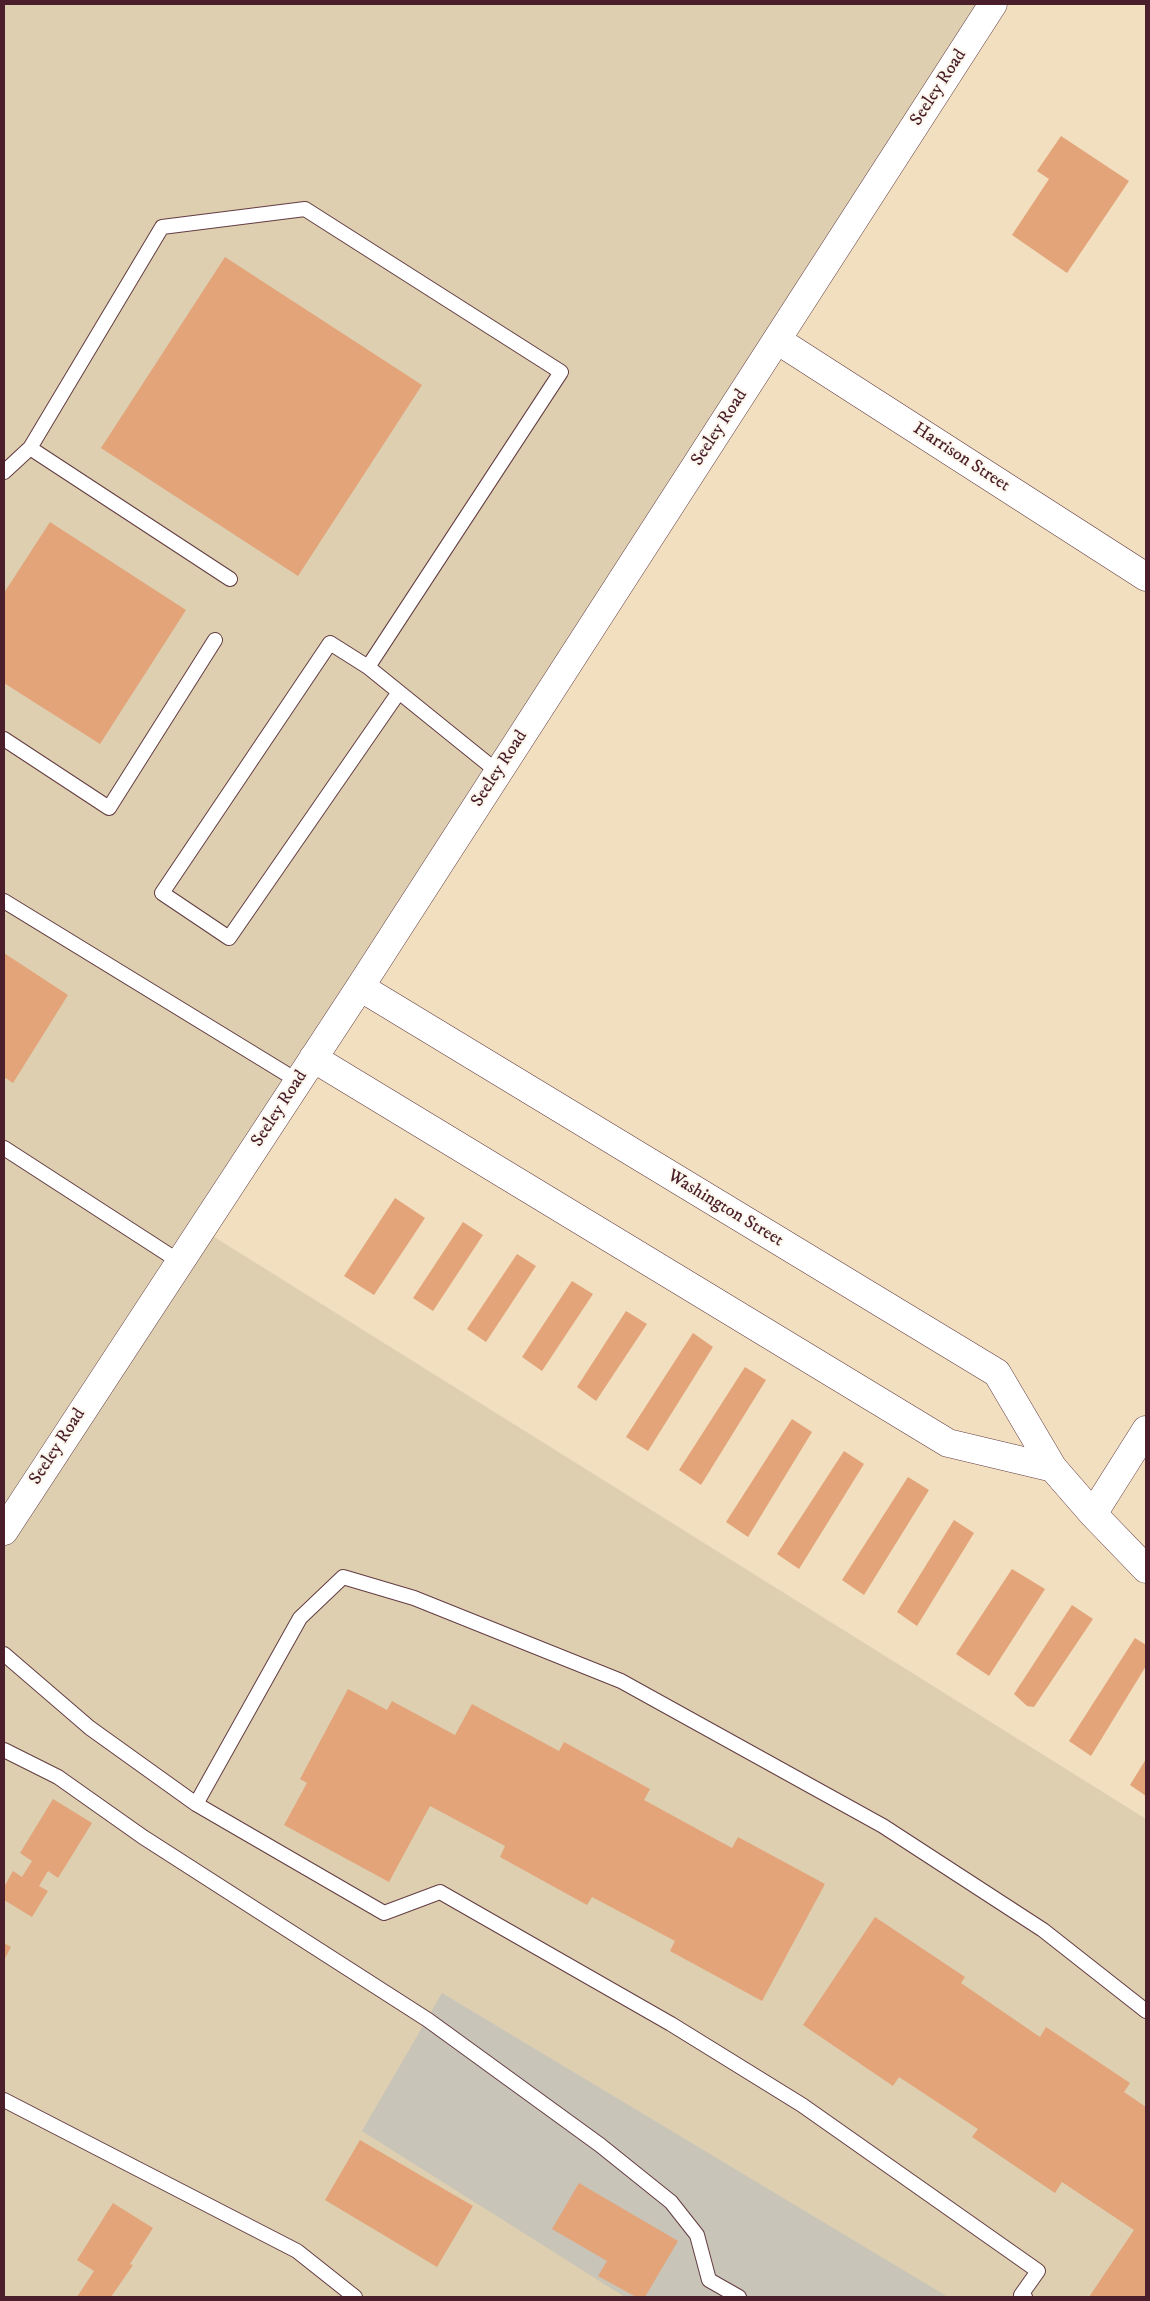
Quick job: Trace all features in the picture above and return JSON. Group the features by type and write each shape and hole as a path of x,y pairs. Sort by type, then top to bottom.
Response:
{"street":[{"name":"Seeley Road","path":"4,1531 360,987 993,4"},
{"name":"Harrison Street","path":"777,340 1146,577"},
{"name":"Washington Street","path":"360,987 997,1373 1053,1468 1092,1514 1146,1570"},
{"path":"313,1058 948,1443 1053,1468"},
{"path":"1092,1514 1146,1430"}],"lane":[{"path":"4,472 30,448 162,227 305,210 561,372 368,667"},
{"path":"30,448 230,579"},
{"path":"4,739 109,808 215,640"},
{"path":"399,692 229,938 162,893 330,643 368,667 399,692 498,772"},
{"path":"4,901 298,1081"},
{"path":"4,1148 180,1262"},
{"path":"196,1804 300,1618 344,1577 414,1598 621,1681 883,1826 1044,1930 1146,2011"},
{"path":"4,1654 90,1728 196,1804 384,1913 440,1892 672,2024 802,2105 1038,2270 1021,2295 1025,2297"},
{"path":"4,1750 58,1777 143,1837 428,2020 600,2145 671,2202 697,2235 709,2280 739,2297"},
{"path":"4,2100 297,2251 355,2297"}],"shaded area":[{"path":"4,4 979,4 192,1221 219,1240 1146,1819 1146,2297 4,2297"},
{"path":"442,1993 948,2297 625,2297 362,2131"}],"building":[{"path":"1061,136 1129,181 1067,273 1012,235 1049,179 1037,171"},
{"path":"225,257 422,385 298,576 101,448"},
{"path":"50,522 186,610 100,744 4,683 4,593"},
{"path":"4,953 68,995 13,1083 4,1077"},
{"path":"395,1198 425,1218 374,1295 344,1276"},
{"path":"463,1222 483,1235 433,1311 413,1298"},
{"path":"517,1254 536,1266 486,1342 467,1329"},
{"path":"572,1281 593,1294 542,1371 522,1357"},
{"path":"626,1311 647,1324 596,1401 577,1387"},
{"path":"693,1333 713,1347 648,1451 626,1437"},
{"path":"745,1367 766,1380 701,1485 679,1470"},
{"path":"792,1419 812,1432 748,1537 726,1522"},
{"path":"844,1451 864,1464 799,1569 777,1554"},
{"path":"908,1477 929,1490 864,1595 842,1580"},
{"path":"954,1520 974,1533 917,1626 897,1612"},
{"path":"1012,1569 1045,1589 989,1676 956,1654"},
{"path":"1072,1605 1093,1619 1034,1707 1027,1706 1014,1694"},
{"path":"1135,1638 1146,1645 1146,1666 1091,1756 1069,1741"},
{"path":"348,1689 387,1710 392,1701 455,1735 472,1704 559,1751 564,1742 650,1789 644,1800 732,1848 738,1837 825,1884 762,2001 670,1951 675,1941 592,1897 587,1905 500,1857 505,1846 430,1806 389,1882 284,1825 307,1783 300,1779"},
{"path":"1146,1759 1146,1796 1130,1785"},
{"path":"53,1799 92,1823 58,1878 48,1871 39,1886 48,1891 32,1917 4,1900 4,1887 13,1871 22,1877 32,1861 20,1853"},
{"path":"875,1917 965,1977 961,1983 1040,2037 1046,2027 1130,2083 1124,2092 1146,2107 1146,2297 1089,2297 1134,2230 1062,2182 1055,2193 972,2137 978,2129 899,2077 893,2086 803,2025"},
{"path":"4,1943 11,1947 4,1960"},
{"path":"360,2140 473,2206 437,2267 325,2200"},
{"path":"579,2183 678,2241 645,2297 636,2297 598,2276 607,2261 552,2229"},
{"path":"113,2203 153,2228 130,2264 133,2265 111,2297 77,2297 94,2271 77,2260"}]}
